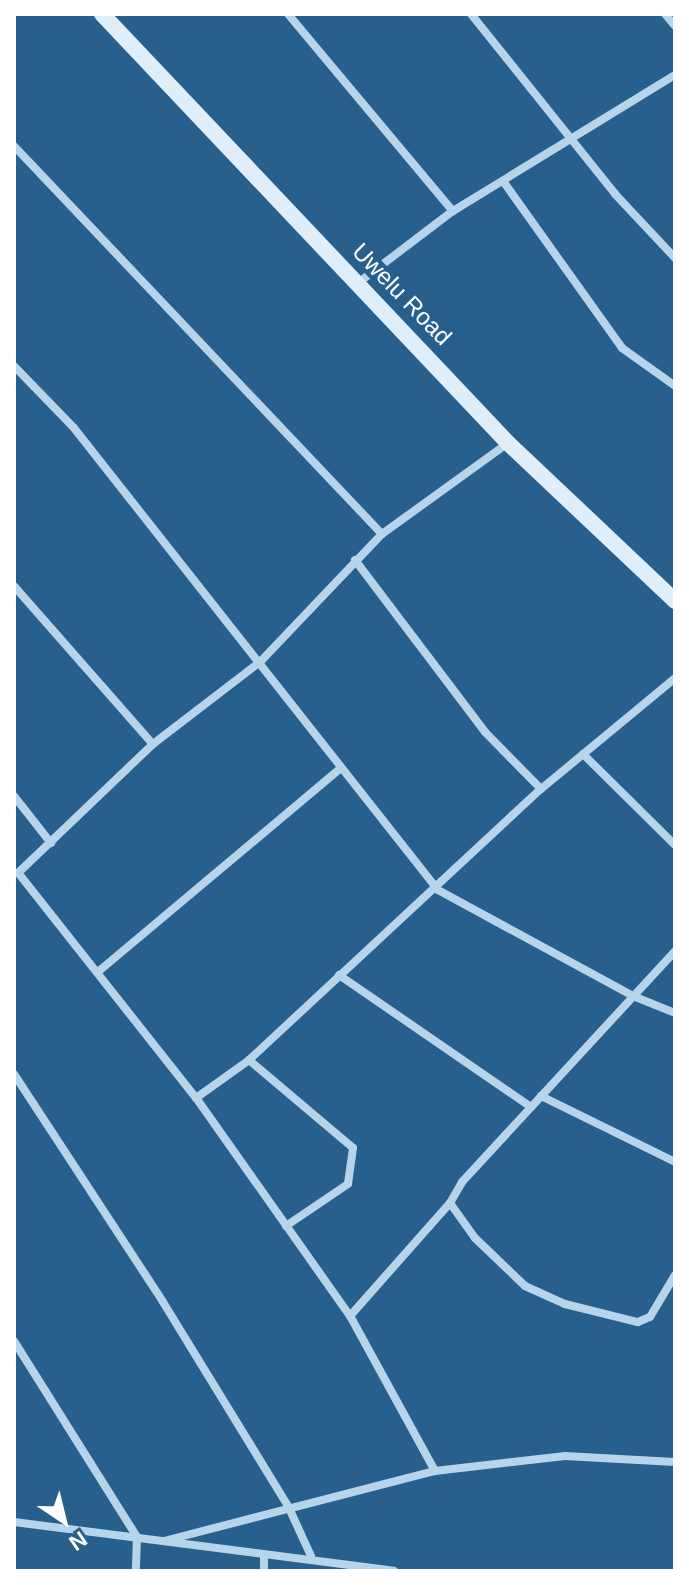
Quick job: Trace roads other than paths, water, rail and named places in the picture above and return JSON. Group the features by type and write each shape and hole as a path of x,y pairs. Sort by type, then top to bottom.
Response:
{"street":[{"name":"Uwelu Road","path":"102,14 508,443 675,601"},
{"path":"288,14 453,211"},
{"path":"471,14 573,136 615,194 675,258"},
{"path":"665,14 675,26"},
{"path":"358,283 453,211 675,75"},
{"path":"14,146 382,534"},
{"path":"503,181 622,348 675,386"},
{"path":"14,366 74,428 261,661 340,769 438,890 633,996 675,1013"},
{"path":"435,1471 350,1316 196,1098 99,971 18,873 153,744 261,661 382,534 508,443"},
{"path":"355,560 485,732 541,789"},
{"path":"14,586 153,744"},
{"path":"196,1098 249,1060 339,975 438,890 541,789 675,678"},
{"path":"583,754 675,845"},
{"path":"99,971 340,769"},
{"path":"14,796 51,843"},
{"path":"350,1316 450,1203 462,1182 675,951"},
{"path":"339,975 531,1107"},
{"path":"249,1060 353,1148 348,1184 286,1226"},
{"path":"14,1074 163,1302 289,1508 311,1556"},
{"path":"541,1096 675,1162"},
{"path":"450,1203 475,1238 525,1286 565,1304 638,1322 650,1317 675,1275"},
{"path":"14,1341 137,1537 136,1571"},
{"path":"164,1541 435,1471 565,1456 675,1462"},
{"path":"14,1522 264,1555 311,1556 394,1571"},
{"path":"264,1555 264,1571"}]}
